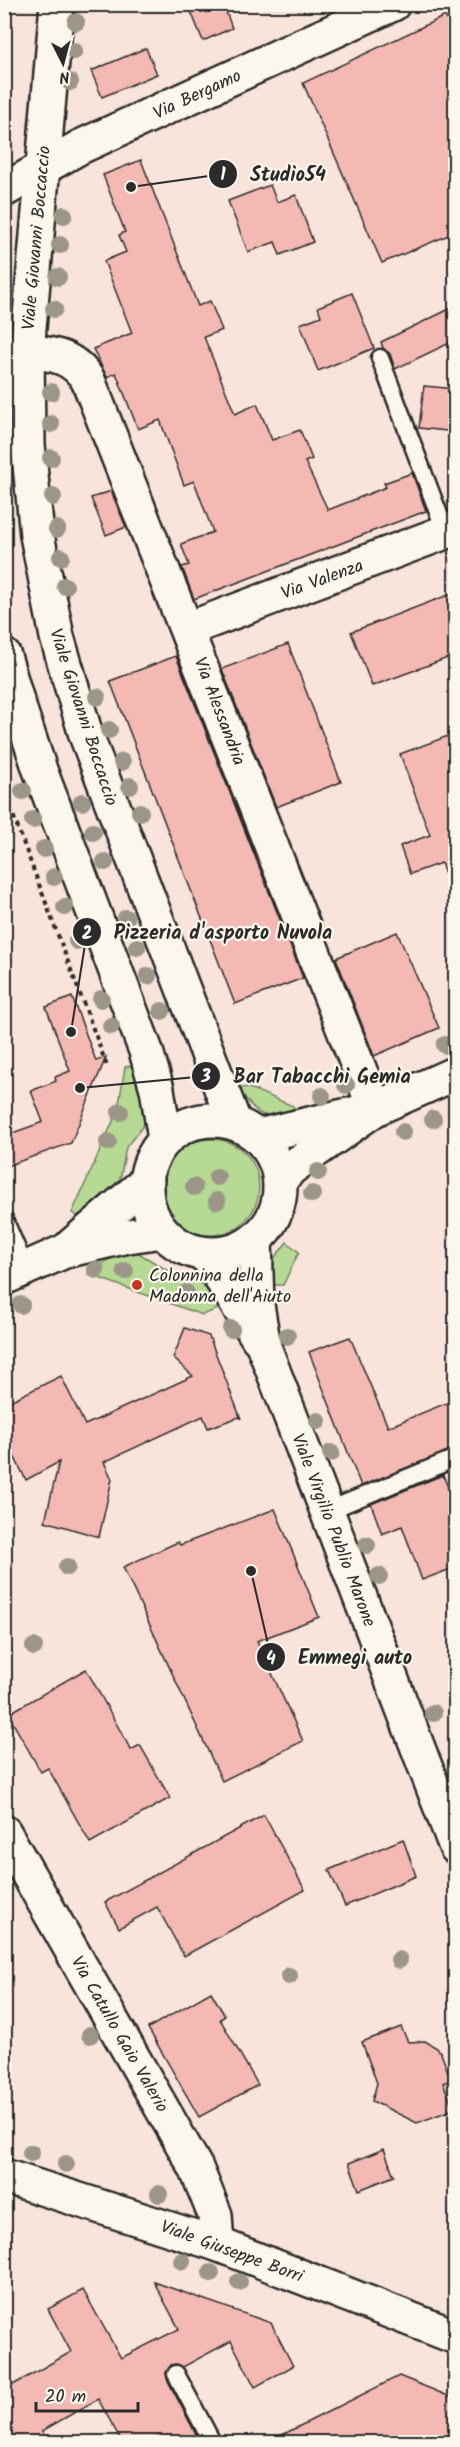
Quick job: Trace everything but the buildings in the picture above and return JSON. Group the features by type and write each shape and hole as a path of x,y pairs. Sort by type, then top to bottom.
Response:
{"street":[{"name":"Viale Giovanni Boccaccio","path":"57,4 27,351 28,434 37,535 46,591 63,660 94,758 246,1129"},
{"name":"Via Bergamo","path":"4,190 81,147 393,4"},
{"name":"Via Alessandria","path":"27,351 52,354 68,359 88,380 375,1108"},
{"name":"Via Valenza","path":"188,629 451,530"},
{"path":"4,656 40,770 146,1051 157,1089 165,1139"},
{"path":"246,1129 313,1121 375,1108 456,1073"},
{"path":"280,1179 291,1168 375,1108"},
{"path":"217,1120 246,1129 267,1145 277,1161 281,1192 275,1215 255,1240 234,1251 206,1254 183,1247 162,1232 150,1212 147,1181 154,1153 165,1139 184,1126 197,1121 217,1120"},
{"path":"65,1251 147,1181"},
{"path":"15,1273 65,1251 128,1236 162,1232"},
{"name":"Viale Virgilio Publio Marone","path":"255,1240 257,1305 264,1347"},
{"name":"Viale Virgilio Publio Marone","path":"206,1254 264,1347 452,1829"},
{"name":"Via Catullo Gaio Valerio","path":"4,1832 196,2168 215,2215 217,2244"},
{"name":"Viale Giuseppe Borri","path":"4,2176 217,2244 456,2337"}],"lane":[{"path":"380,358 451,530"},
{"path":"4,1219 15,1273"},
{"path":"327,1511 456,1458"},
{"path":"176,2374 212,2442"}],"path":[{"path":"4,791 107,1066"}],"green space":[{"path":"133,1065 148,1105 143,1126 126,1147 121,1175 113,1196 97,1207 77,1216 72,1213 118,1110 125,1067"},
{"path":"247,1087 293,1106 298,1117 270,1118 256,1111 239,1089"},
{"path":"211,1139 230,1142 245,1153 256,1168 259,1187 256,1206 245,1221 230,1232 211,1235 192,1232 177,1221 166,1206 163,1187 166,1168 177,1153 192,1142"},
{"path":"287,1242 299,1252 283,1285 268,1285 272,1261"},
{"path":"137,1252 165,1269 202,1284 221,1308 202,1315 88,1274 117,1254"}],"place":[{"name":"Studio54","path":"131,187"},
{"name":"Pizzeria d'asporto Nuvola","path":"71,1032"},
{"name":"Bar Tabacchi Gemia","path":"80,1088"},
{"name":"Colonnina della Madonna dell'Aiuto","path":"137,1285"},
{"name":"Emmegi auto","path":"251,1571"}]}
